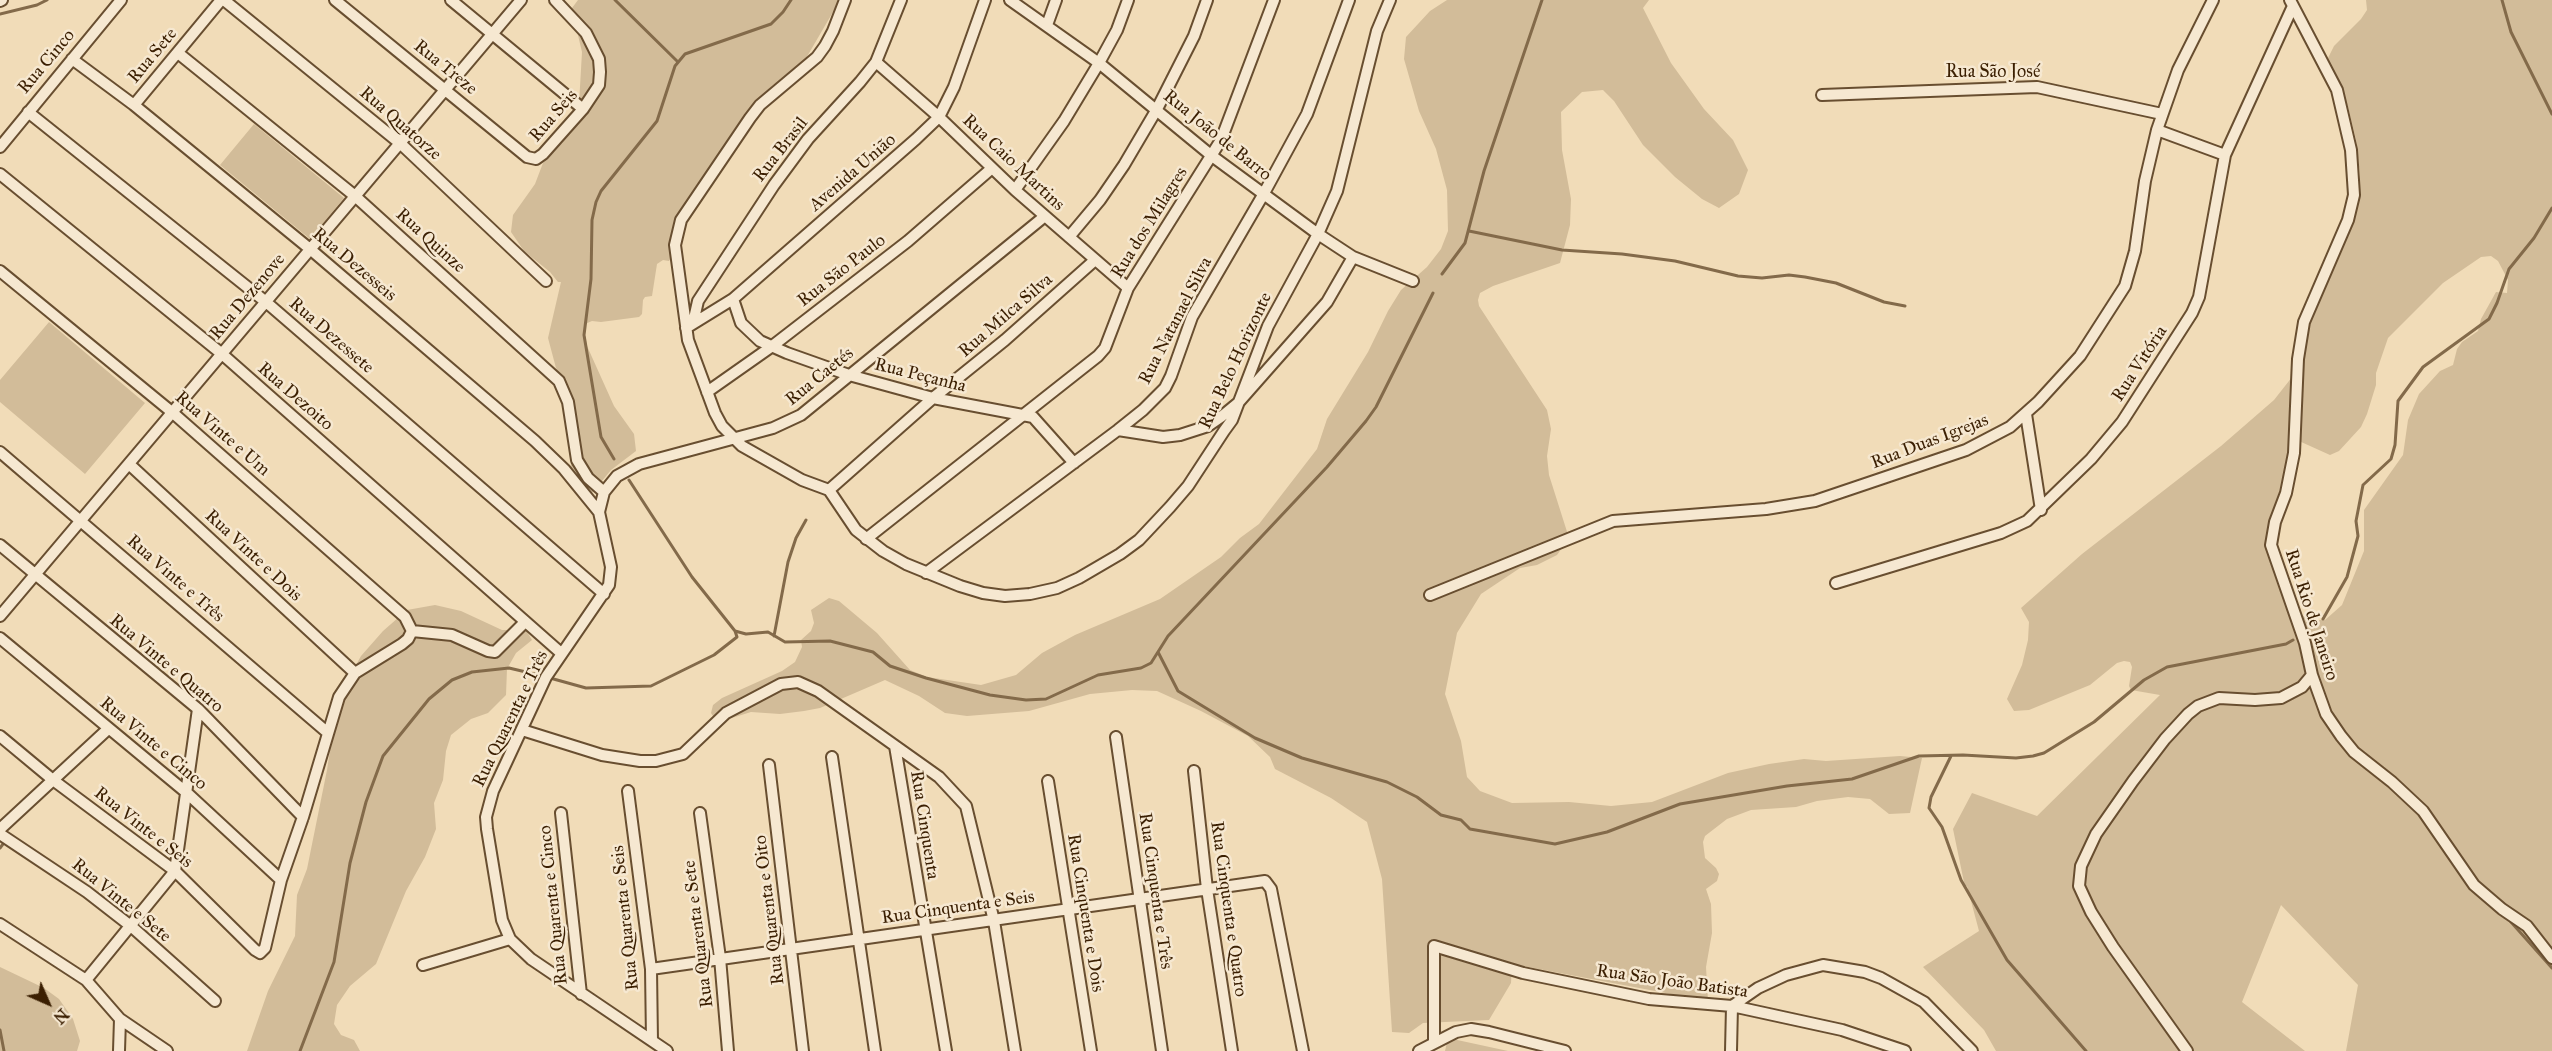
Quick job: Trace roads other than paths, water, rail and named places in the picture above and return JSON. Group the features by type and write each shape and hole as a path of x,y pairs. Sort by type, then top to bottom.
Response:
{"street":[{"name":"Rua Cinco","path":"0,147 121,0"},
{"name":"Rua Sete","path":"134,105 223,0"},
{"name":"Rua Quatorze","path":"223,0 401,144 546,280"},
{"name":"Rua Treze","path":"335,0 528,157 536,159"},
{"path":"451,0 583,109"},
{"name":"Rua Dezenove","path":"0,616 521,0"},
{"name":"Rua Seis","path":"536,159 583,109 599,85 598,59 586,33 555,0"},
{"path":"829,490 802,480 752,453 732,438 719,420 693,356 675,244 681,220 750,118 760,105 816,57 825,46 845,0"},
{"name":"Rua Brasil","path":"690,326 698,300 774,185 808,139 876,62 901,0"},
{"name":"Avenida União","path":"690,326 733,300 939,117 954,87 985,0"},
{"name":"Rua João de Barro","path":"1010,0 1099,63 1212,156 1318,234 1353,257 1413,280"},
{"path":"1047,25 1056,0"},
{"path":"1015,190 1064,121 1099,63 1117,30 1128,0"},
{"path":"1069,237 1113,183 1157,109 1194,36 1207,0"},
{"name":"Rua dos Milagres","path":"866,539 1025,415 1105,348 1128,288 1212,156 1227,124 1274,0"},
{"name":"Rua Natanael Silva","path":"926,573 1118,430 1165,388 1172,376 1192,317 1307,114 1349,0"},
{"name":"Rua Duas Igrejas","path":"1430,595 1613,521 1767,509 1815,501 1966,450 2010,427 2026,414 2080,356 2125,286 2135,251 2145,181 2157,130 2178,70 2213,0"},
{"name":"Rua Belo Horizonte","path":"829,490 856,530 866,539 898,560 926,573 983,593 1005,596 1030,594 1057,588 1089,573 1139,540 1188,486 1224,431 1238,403 1268,326 1318,234 1343,173 1377,31 1388,1"},
{"name":"Rua Vitória","path":"1836,583 2001,533 2027,521 2041,510 2091,459 2122,422 2192,313 2201,287 2225,155 2291,3"},
{"name":"Rua Rio de Janeiro","path":"2291,3 2337,90 2354,170 2354,195 2348,220 2304,322 2298,359 2294,453 2286,493 2275,522 2271,545 2305,643 2312,675 2326,714 2349,746 2423,811 2474,885 2502,909 2527,926 2552,958"},
{"name":"Rua Quinze","path":"178,52 355,196 560,381 568,402 577,460 588,478 604,492"},
{"name":"Rua Dezesseis","path":"72,59 134,105 310,249 551,456 599,512"},
{"name":"Rua Caio Martins","path":"876,62 939,117 991,169 1128,288"},
{"name":"Rua São José","path":"1822,95 2037,87 2162,114"},
{"name":"Rua Dezessete","path":"28,112 266,302 604,594"},
{"path":"2157,130 2225,155"},
{"name":"Rua São Paulo","path":"707,392 908,241 991,169"},
{"name":"Rua Dezoito","path":"0,174 222,354 561,653"},
{"name":"Rua Caetés","path":"599,512 609,483 624,470 789,422 814,405 1045,216"},
{"path":"1118,430 1163,436 1194,431 1208,426 1238,403 1327,302 1353,257"},
{"name":"Rua Milca Silva","path":"829,490 933,398 1005,340 1095,261"},
{"name":"Rua Vinte e Um","path":"0,271 173,413 405,617 412,632"},
{"name":"Rua Peçanha","path":"733,300 736,315 747,331 771,346 849,375 933,398 1025,415 1038,422 1074,463"},
{"path":"2026,414 2041,510"},
{"name":"Rua Vinte e Três","path":"0,452 328,733"},
{"name":"Rua Vinte e Dois","path":"129,464 355,673"},
{"name":"Rua Quarenta e Três","path":"599,512 611,576 604,594 546,677 493,791 486,817 501,914 510,939 531,959 580,994 667,1051"},
{"name":"Rua Vinte e Quatro","path":"0,545 198,709 303,817"},
{"path":"281,880 303,817 339,698 355,673 402,644 412,632 452,635 495,652 525,622"},
{"name":"Rua Vinte e Cinco","path":"0,638 187,793 281,880"},
{"path":"2187,1051 2091,912 2079,886 2081,866 2096,834 2127,790 2165,739 2193,710 2219,698 2254,700 2281,698 2302,687 2312,675"},
{"path":"522,730 622,759 656,761 676,758 737,706 781,684 793,682 805,684 818,691 950,786 966,806 994,921 1015,1051"},
{"path":"86,980 132,927 175,871 198,709"},
{"path":"0,829 108,729"},
{"name":"Rua Vinte e Seis","path":"0,736 53,780 175,871 260,953 265,948 281,880"},
{"name":"Rua Cinquenta e Três","path":"1116,737 1162,1051"},
{"name":"Rua Cinquenta","path":"895,746 946,1051"},
{"path":"831,757 875,1051"},
{"name":"Rua Quarenta e Oito","path":"769,765 803,1051"},
{"name":"Rua Cinquenta e Quatro","path":"1194,771 1207,889 1232,1051"},
{"name":"Rua Cinquenta e Dois","path":"1047,781 1091,1051"},
{"name":"Rua Quarenta e Seis","path":"628,791 651,969 652,1041"},
{"name":"Rua Quarenta e Cinco","path":"561,813 580,994"},
{"name":"Rua Quarenta e Sete","path":"700,813 720,958 728,1051"},
{"name":"Rua Vinte e Sete","path":"0,834 69,879 132,927 215,1001"},
{"name":"Rua Cinquenta e Seis","path":"651,969 859,938 994,921 1261,880 1268,883 1271,889 1303,1051"},
{"path":"0,924 86,980 120,1019 167,1051"},
{"path":"423,965 510,939"},
{"name":"Rua São João Batista","path":"1434,1042 1434,946 1523,973 1649,999 1732,1006 1842,1030 1905,1051"},
{"path":"1731,1051 1732,1006 1758,988 1786,975 1823,965 1842,967 1881,978 1924,1002 1972,1051"},
{"path":"119,1051 120,1019"},
{"path":"1419,1051 1456,1032 1471,1029 1565,1051"}],"waterway":[{"path":"0,14 37,5 47,0"},
{"path":"615,0 678,62"},
{"path":"614,459 601,437 584,335 591,279 592,220 596,202 601,191 657,121 675,66 685,54 771,24 791,0"},
{"path":"1442,274 1465,243 1484,171 1542,0"},
{"path":"2502,0 2511,32 2552,114"},
{"path":"2323,619 2347,577 2358,536 2356,521 2363,485 2391,459 2395,445 2398,401 2423,367 2489,319 2509,269 2534,238 2552,208"},
{"path":"1469,231 1562,250 1622,254 1675,261 1738,276 1805,277 1836,283 1884,302 1905,306"},
{"path":"629,480 692,577 735,631 746,634 768,632 785,642 830,641 873,652 890,666 926,678 990,695 1026,700 1046,699 1098,675 1141,668 1151,663 1168,636 1327,467 1366,421 1376,407 1433,293"},
{"path":"774,636 788,562 796,538 806,520"},
{"path":"550,678 586,688 651,686 714,655 737,637 735,631"},
{"path":"1158,652 1178,691 1255,738 1302,758 1387,782 1417,797 1441,815 1461,820 1470,829 1555,844 1607,832 1680,804 1787,786 1852,779 1919,756 1963,755 2016,758 2044,753 2094,722 2144,680 2167,667 2286,644 2293,640"},
{"path":"300,1051 334,962 350,863 366,802 383,756 429,699 452,680 472,672 509,668 543,676"},
{"path":"1951,756 1931,797 1929,808 1942,827 1961,880 2007,960 2086,1051"},
{"path":"0,848 6,840"},
{"path":"2511,922 2552,968"},
{"path":"0,1030 4,1051"}]}
